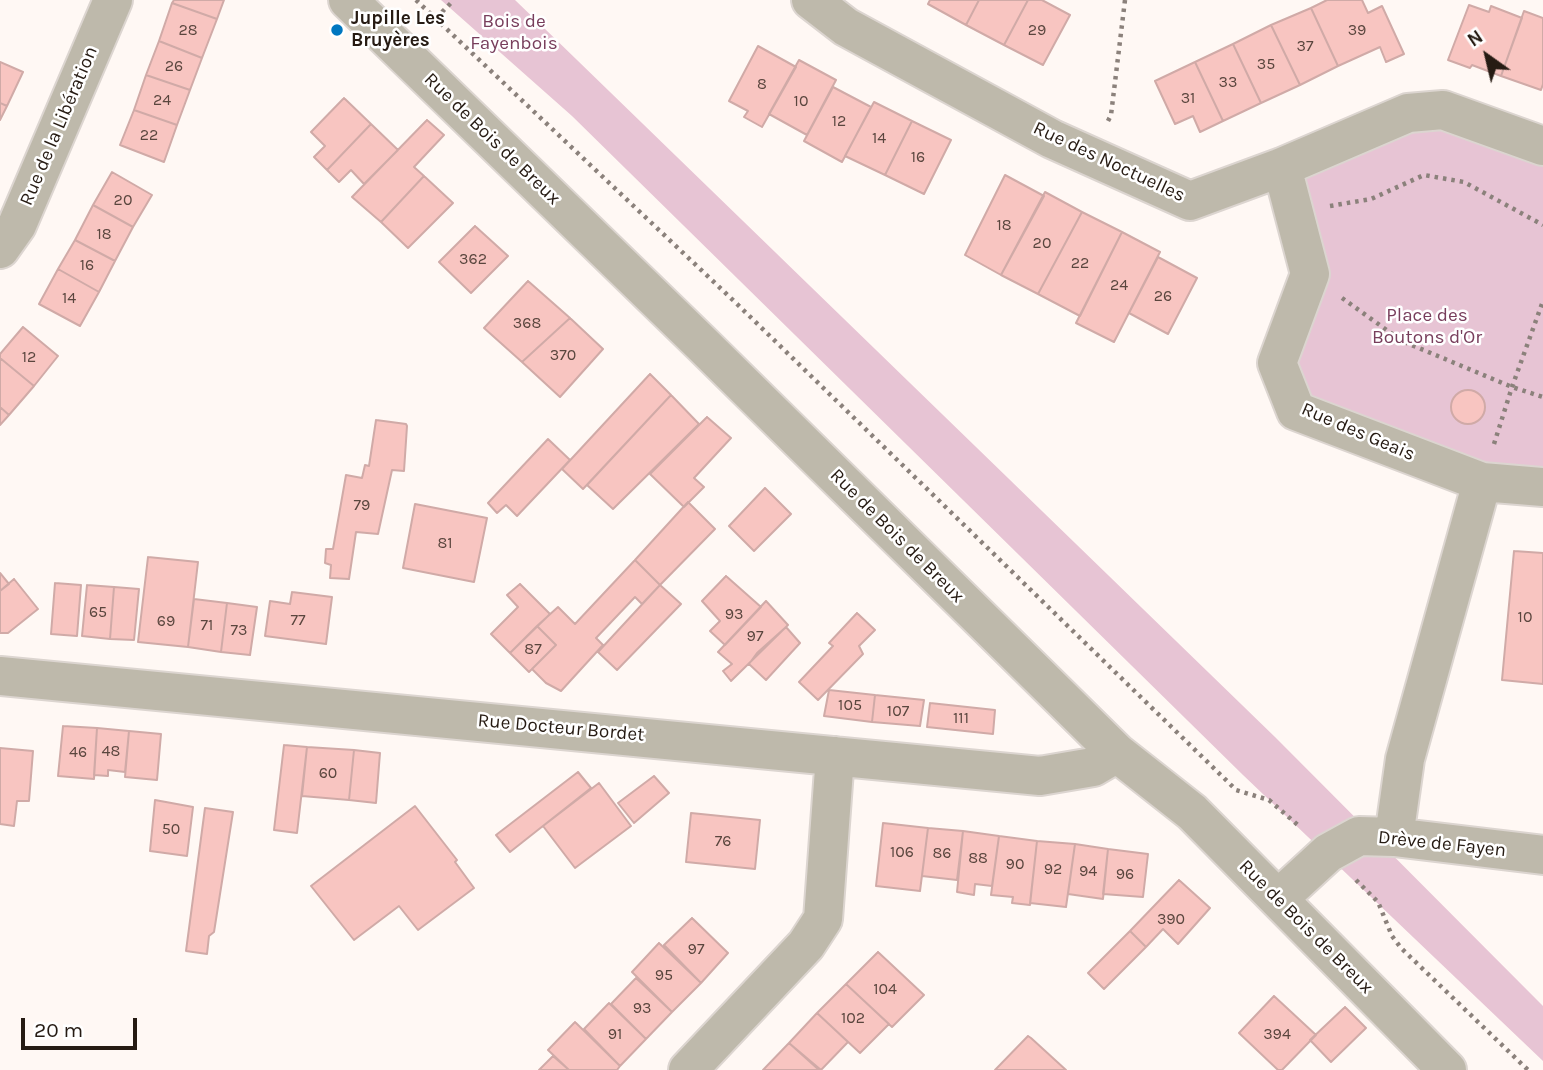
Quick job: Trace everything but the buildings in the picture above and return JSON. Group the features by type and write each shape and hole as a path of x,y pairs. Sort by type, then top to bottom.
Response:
{"street":[{"name":"Rue de la Libération","path":"0,249 17,225 113,0"},
{"name":"Rue de Bois de Breux","path":"348,0 1117,753 1192,811 1447,1070"},
{"name":"Rue des Noctuelles","path":"811,0 846,27 1052,139 1190,201 1282,167 1408,113 1443,110 1543,146"},
{"path":"1282,167 1310,274"},
{"name":"Rue des Geais","path":"1310,274 1277,363 1296,411 1482,482 1543,487"},
{"path":"1394,837 1405,759 1482,482"},
{"name":"Rue Docteur Bordet","path":"0,676 1040,776 1093,767 1117,753"},
{"path":"688,1070 806,945 823,919 835,755"},
{"name":"Drève de Fayen","path":"1278,899 1328,853 1359,836 1394,837 1543,855"}],"path":[{"path":"416,0 725,293 1236,790 1275,804 1328,853 1377,902 1392,936 1401,948 1528,1070"},
{"path":"436,19 454,0"},
{"path":"1090,156 1111,115 1125,0"},
{"path":"1293,209 1315,209 1371,199 1424,175 1464,182 1543,225"},
{"path":"1310,274 1402,341 1512,387 1543,397"},
{"path":"1482,482 1543,301"}],"green space":[{"name":"Bois de Fayenbois","path":"441,0 515,0 1275,737 1543,1006 1543,1061 1243,775 572,116"},
{"name":"Place des Boutons d'Or","path":"1436,125 1543,163 1543,481 1307,408 1291,375 1295,177 1379,139"}],"place":[{"name":"Jupille Les Bruyères","path":"337,30"}]}
